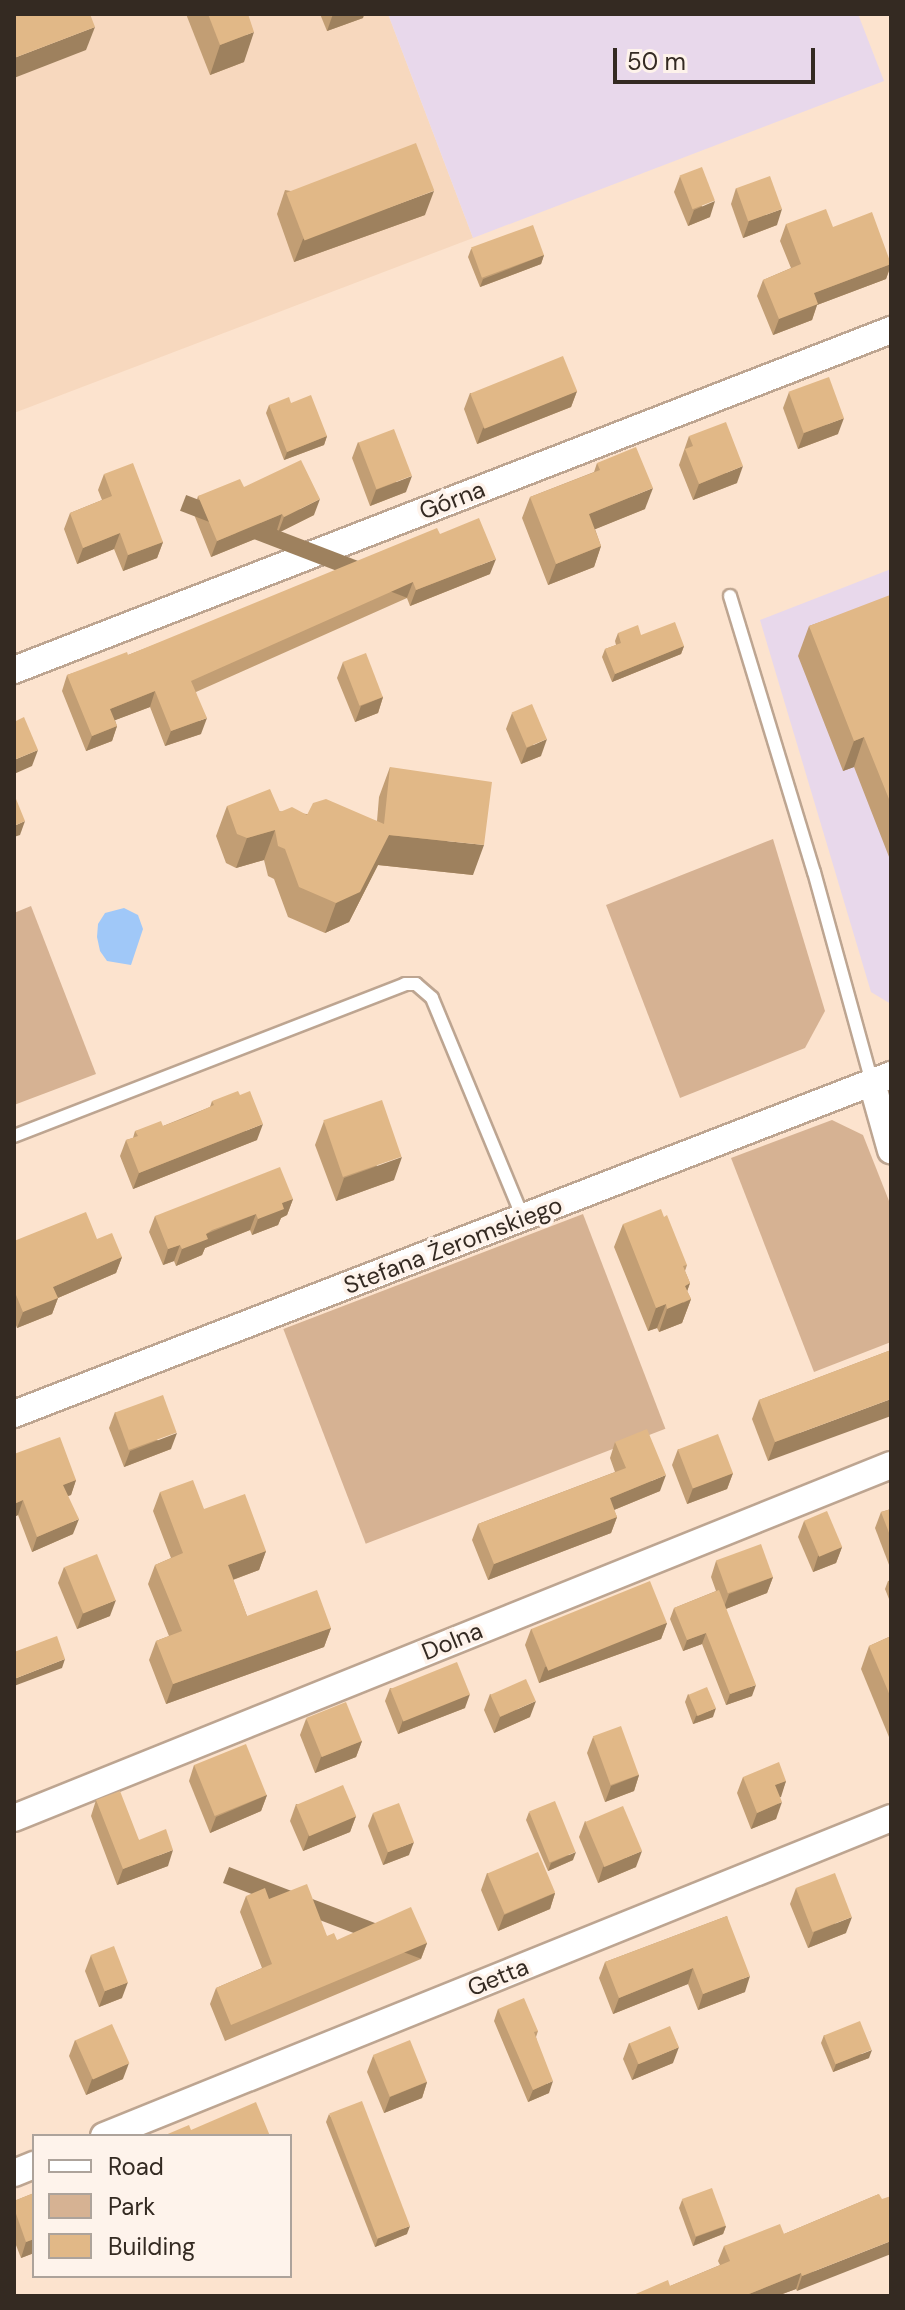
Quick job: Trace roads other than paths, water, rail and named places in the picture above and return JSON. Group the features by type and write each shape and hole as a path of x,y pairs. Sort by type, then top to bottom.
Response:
{"street":[{"name":"Górna","path":"14,670 891,330"},
{"path":"882,1079 891,1150"},
{"name":"Stefana Żeromskiego","path":"14,1414 882,1079"},
{"name":"Dolna","path":"14,1818 891,1465"},
{"name":"Getta","path":"109,2134 891,1818"}],"lane":[{"path":"730,596 814,872 882,1079"},
{"path":"14,1136 405,984 416,984 432,998 523,1218"}],"water":[{"path":"124,908 138,915 143,929 131,965 107,961 100,951 97,937 98,924 105,913"}]}
